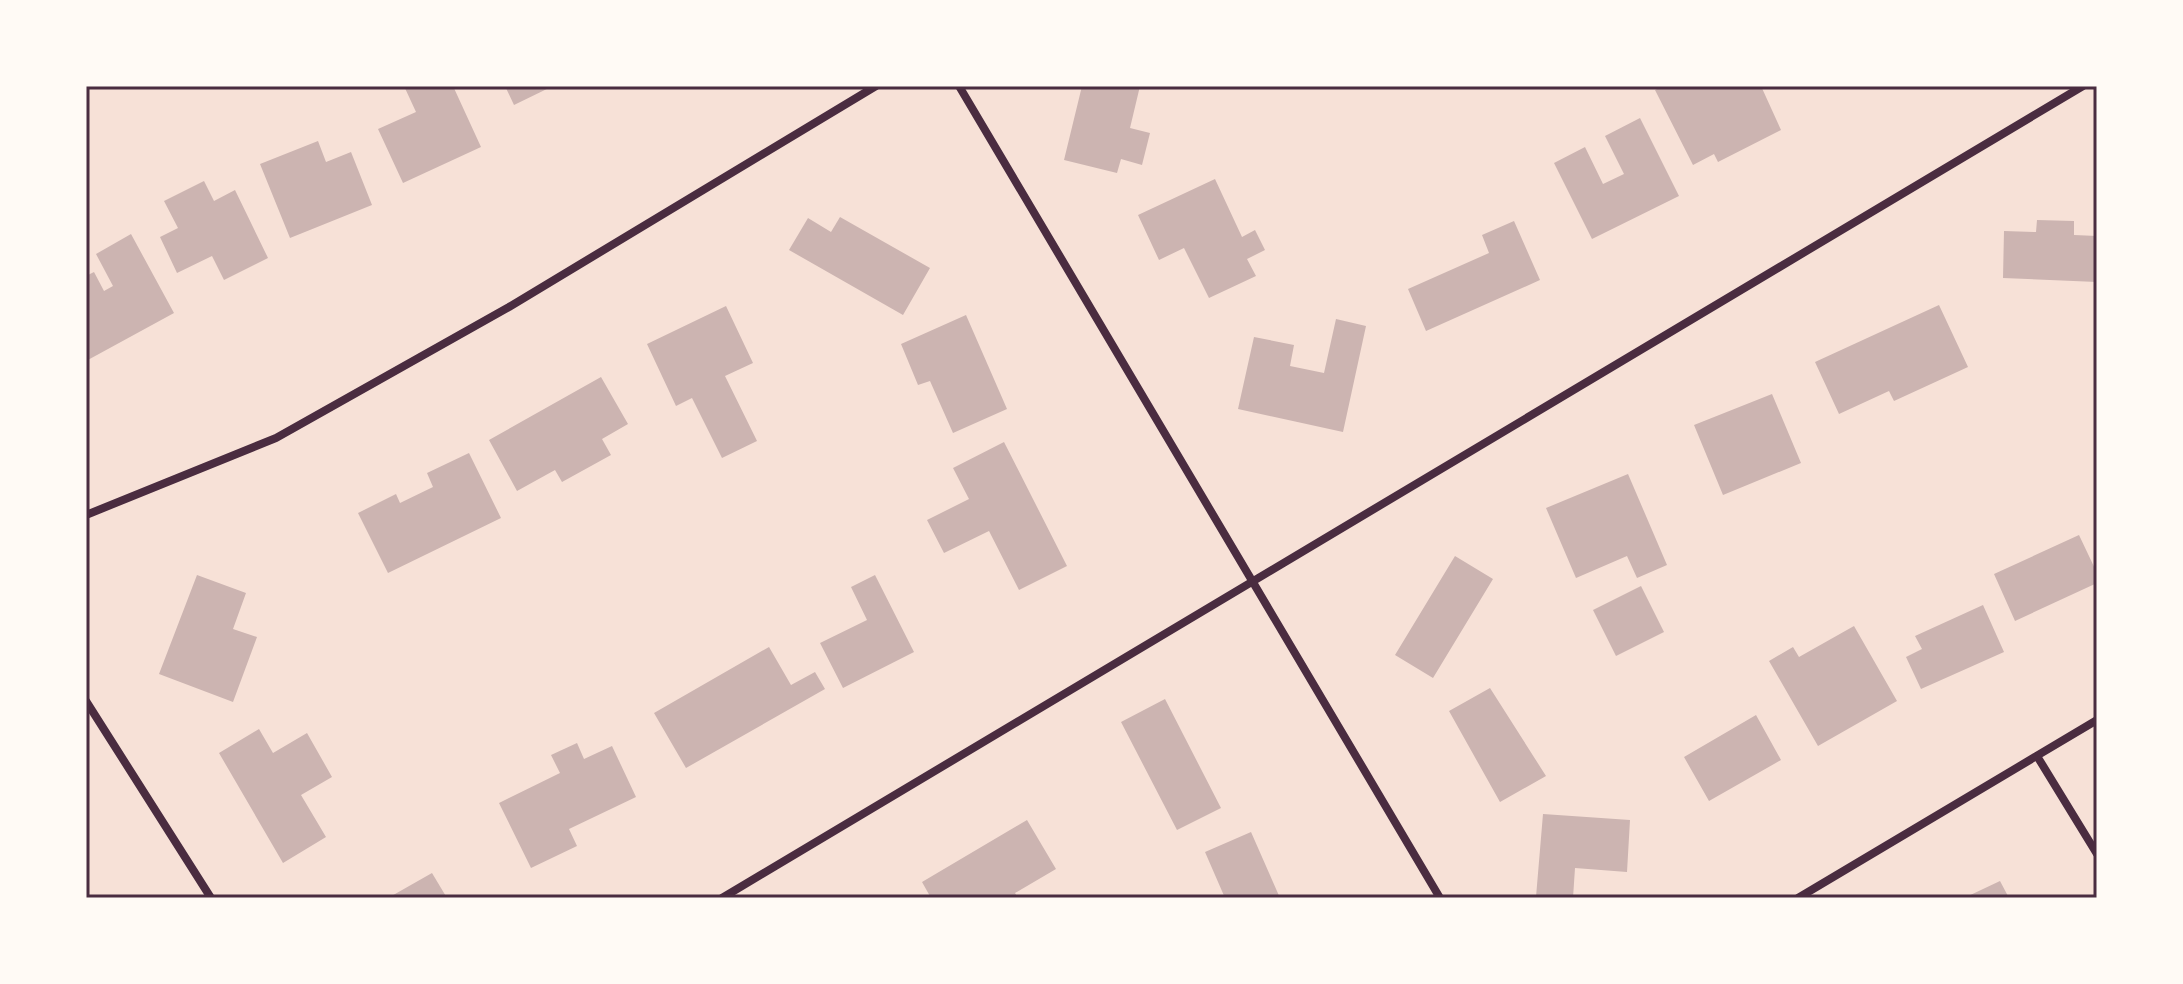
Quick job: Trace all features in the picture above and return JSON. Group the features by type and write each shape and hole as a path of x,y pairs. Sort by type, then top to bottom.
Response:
{"street":[{"path":"86,515 276,438 509,307 876,86"},
{"path":"959,86 1440,898"},
{"path":"722,898 2083,86"},
{"path":"86,701 211,898"},
{"path":"1798,898 2097,720"},
{"path":"2037,756 2097,854"}],"building":[{"path":"404,86 453,86 481,147 403,183 378,129 416,112"},
{"path":"505,86 553,86 514,105"},
{"path":"1082,86 1140,86 1130,128 1150,133 1142,165 1121,159 1117,173 1064,160"},
{"path":"1663,86 1761,86 1781,130 1718,162 1714,154 1693,165 1655,90"},
{"path":"1640,118 1679,196 1592,239 1554,163 1585,147 1603,184 1624,174 1605,136"},
{"path":"318,141 326,162 351,152 372,205 290,238 260,164"},
{"path":"1215,179 1242,237 1255,230 1265,250 1247,259 1256,276 1209,298 1184,248 1159,260 1138,215"},
{"path":"204,181 214,201 235,190 268,258 224,280 212,256 177,273 160,237 178,228 164,201"},
{"path":"840,217 930,268 903,315 789,250 808,218 831,232"},
{"path":"2037,220 2074,221 2074,235 2097,236 2097,282 2003,278 2004,231 2036,232"},
{"path":"1514,221 1540,280 1426,331 1408,289 1489,253 1482,235"},
{"path":"131,234 174,313 86,361 86,276 94,272 104,291 113,286 96,254"},
{"path":"1939,305 1968,367 1894,401 1889,391 1839,414 1815,362"},
{"path":"726,306 753,363 725,376 757,441 722,458 692,398 676,406 647,344"},
{"path":"966,315 1007,409 953,433 930,381 918,385 901,344"},
{"path":"1336,319 1366,326 1343,432 1238,409 1254,337 1294,345 1290,366 1324,373"},
{"path":"601,377 628,424 602,439 611,455 562,482 555,470 517,491 489,440"},
{"path":"1772,394 1801,463 1723,495 1694,425"},
{"path":"1004,442 1067,566 1019,590 989,531 944,553 927,520 969,499 953,468"},
{"path":"469,453 501,518 388,573 358,513 396,494 400,503 433,487 427,473"},
{"path":"1628,474 1667,565 1637,578 1627,556 1576,578 1546,508"},
{"path":"2079,535 2097,573 2097,583 2015,621 1994,574"},
{"path":"1455,556 1493,579 1433,678 1395,655"},
{"path":"197,575 246,593 233,629 257,637 233,702 159,674"},
{"path":"875,575 914,652 843,688 820,643 867,620 851,587"},
{"path":"1641,586 1664,632 1616,656 1593,610"},
{"path":"1983,605 2004,652 1921,689 1906,657 1922,649 1915,636"},
{"path":"1854,626 1897,701 1818,746 1769,661 1793,647 1799,657"},
{"path":"769,647 791,685 815,672 825,689 686,768 654,713"},
{"path":"1490,688 1546,776 1500,802 1449,711"},
{"path":"1165,699 1221,808 1177,830 1121,722"},
{"path":"1756,715 1781,760 1709,801 1684,757"},
{"path":"259,729 273,753 307,733 332,777 301,795 326,837 283,863 219,753"},
{"path":"577,743 584,759 612,746 636,797 569,829 577,846 531,868 499,803 560,773 551,755"},
{"path":"1543,814 1630,820 1627,872 1575,868 1573,898 1536,897"},
{"path":"1027,820 1056,869 1015,893 1018,898 931,898 922,882"},
{"path":"1251,832 1280,898 1225,898 1205,852"},
{"path":"432,873 447,898 388,898"},
{"path":"2000,881 2009,898 1964,898"}]}
